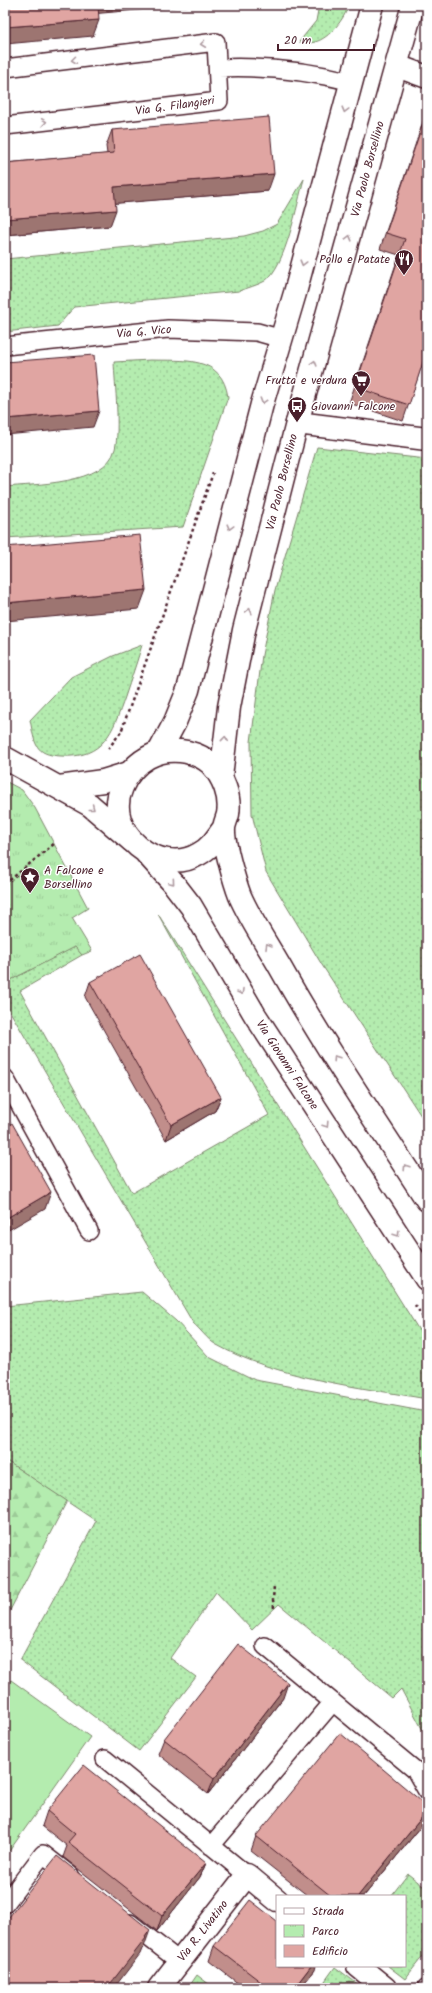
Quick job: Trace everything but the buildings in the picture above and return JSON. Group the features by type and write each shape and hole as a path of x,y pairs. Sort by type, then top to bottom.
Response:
{"street":[{"path":"159,752 175,722 188,690 262,404 282,340 353,82 372,5"},
{"name":"Via Paolo Borsellino","path":"221,777 229,708 244,630 297,423 413,5"},
{"path":"396,66 427,77"},
{"path":"297,423 427,439"},
{"path":"139,847 122,826 118,808 121,790 129,773 142,760 159,752 177,750 194,754 210,763 221,777 228,794 228,812 224,829 230,865 240,896 301,1004 427,1200"},
{"path":"5,758 60,787 90,805 139,847 163,860 181,860 198,855 213,844 224,829"},
{"path":"60,787 103,782 129,773"},
{"name":"Via Giovanni Falcone","path":"139,847 174,884 190,906 254,1015 427,1279"},
{"path":"247,1875 276,1899"},
{"name":"Via R. Livatino","path":"159,1988 247,1875"},
{"path":"359,1967 385,1988"}],"lane":[{"name":"Via G. Filangieri","path":"5,68 216,42 219,101 5,126"},
{"path":"218,68 238,67 306,72 353,82"},
{"name":"Via G. Vico","path":"5,346 168,329 257,332 282,340"},
{"path":"5,1078 89,1231"},
{"path":"264,1646 415,1770 427,1792"},
{"path":"211,1846 333,1702"},
{"path":"105,1759 247,1875"},
{"path":"5,1904 43,1854 80,1883"},
{"path":"117,1913 180,1962"}],"path":[{"path":"106,751 121,732 214,469"},
{"path":"5,884 55,843"},
{"path":"274,1585 272,1600 274,1608"}],"green space":[{"path":"319,5 349,5 344,16 336,27 321,40 313,43 299,42 316,21"},
{"path":"304,179 285,249 279,262 265,281 239,291 74,307 58,326 5,332 5,259 244,236 263,231 277,224"},
{"path":"150,360 188,361 200,363 210,367 218,374 224,383 228,397 183,527 5,538 5,487 50,483 84,476 98,470 109,461 115,449 117,430 114,362"},
{"path":"317,447 427,459 427,1125 322,965 266,872 252,814 251,742 262,655 275,590"},
{"path":"142,645 116,721 105,740 97,748 76,756 61,756 45,753 37,746 30,720 71,677 113,656"},
{"path":"5,781 22,790 35,808 88,908 72,918 92,951 82,955 75,947 5,983"},
{"path":"158,914 427,1343 427,1399 318,1380 291,1373 239,1356 215,1344 209,1339 193,1323 5,1003 5,983 75,946 82,955 20,991 132,1193 269,1115"},
{"path":"142,1292 176,1321 209,1357 255,1380 427,1412 427,1738 401,1689 392,1698 279,1604 252,1630 216,1592 170,1658 196,1677 139,1751 20,1660 96,1521 5,1460 5,1306"},
{"path":"5,1460 67,1501 5,1620"},
{"path":"11,1680 90,1737 5,1857 5,1688"},
{"path":"408,1874 427,1889 427,1951 405,1979 389,1967 406,1967 406,1895 392,1895"},
{"path":"335,1967 363,1988 320,1988"},
{"path":"197,1975 214,1988 188,1988"}],"place":[{"name":"Pollo e Patate","path":"404,276"},
{"name":"Frutta e verdura","path":"361,397"},
{"name":"Giovanni Falcone","path":"297,423"},
{"name":"A Falcone e Borsellino","path":"30,894"}]}
